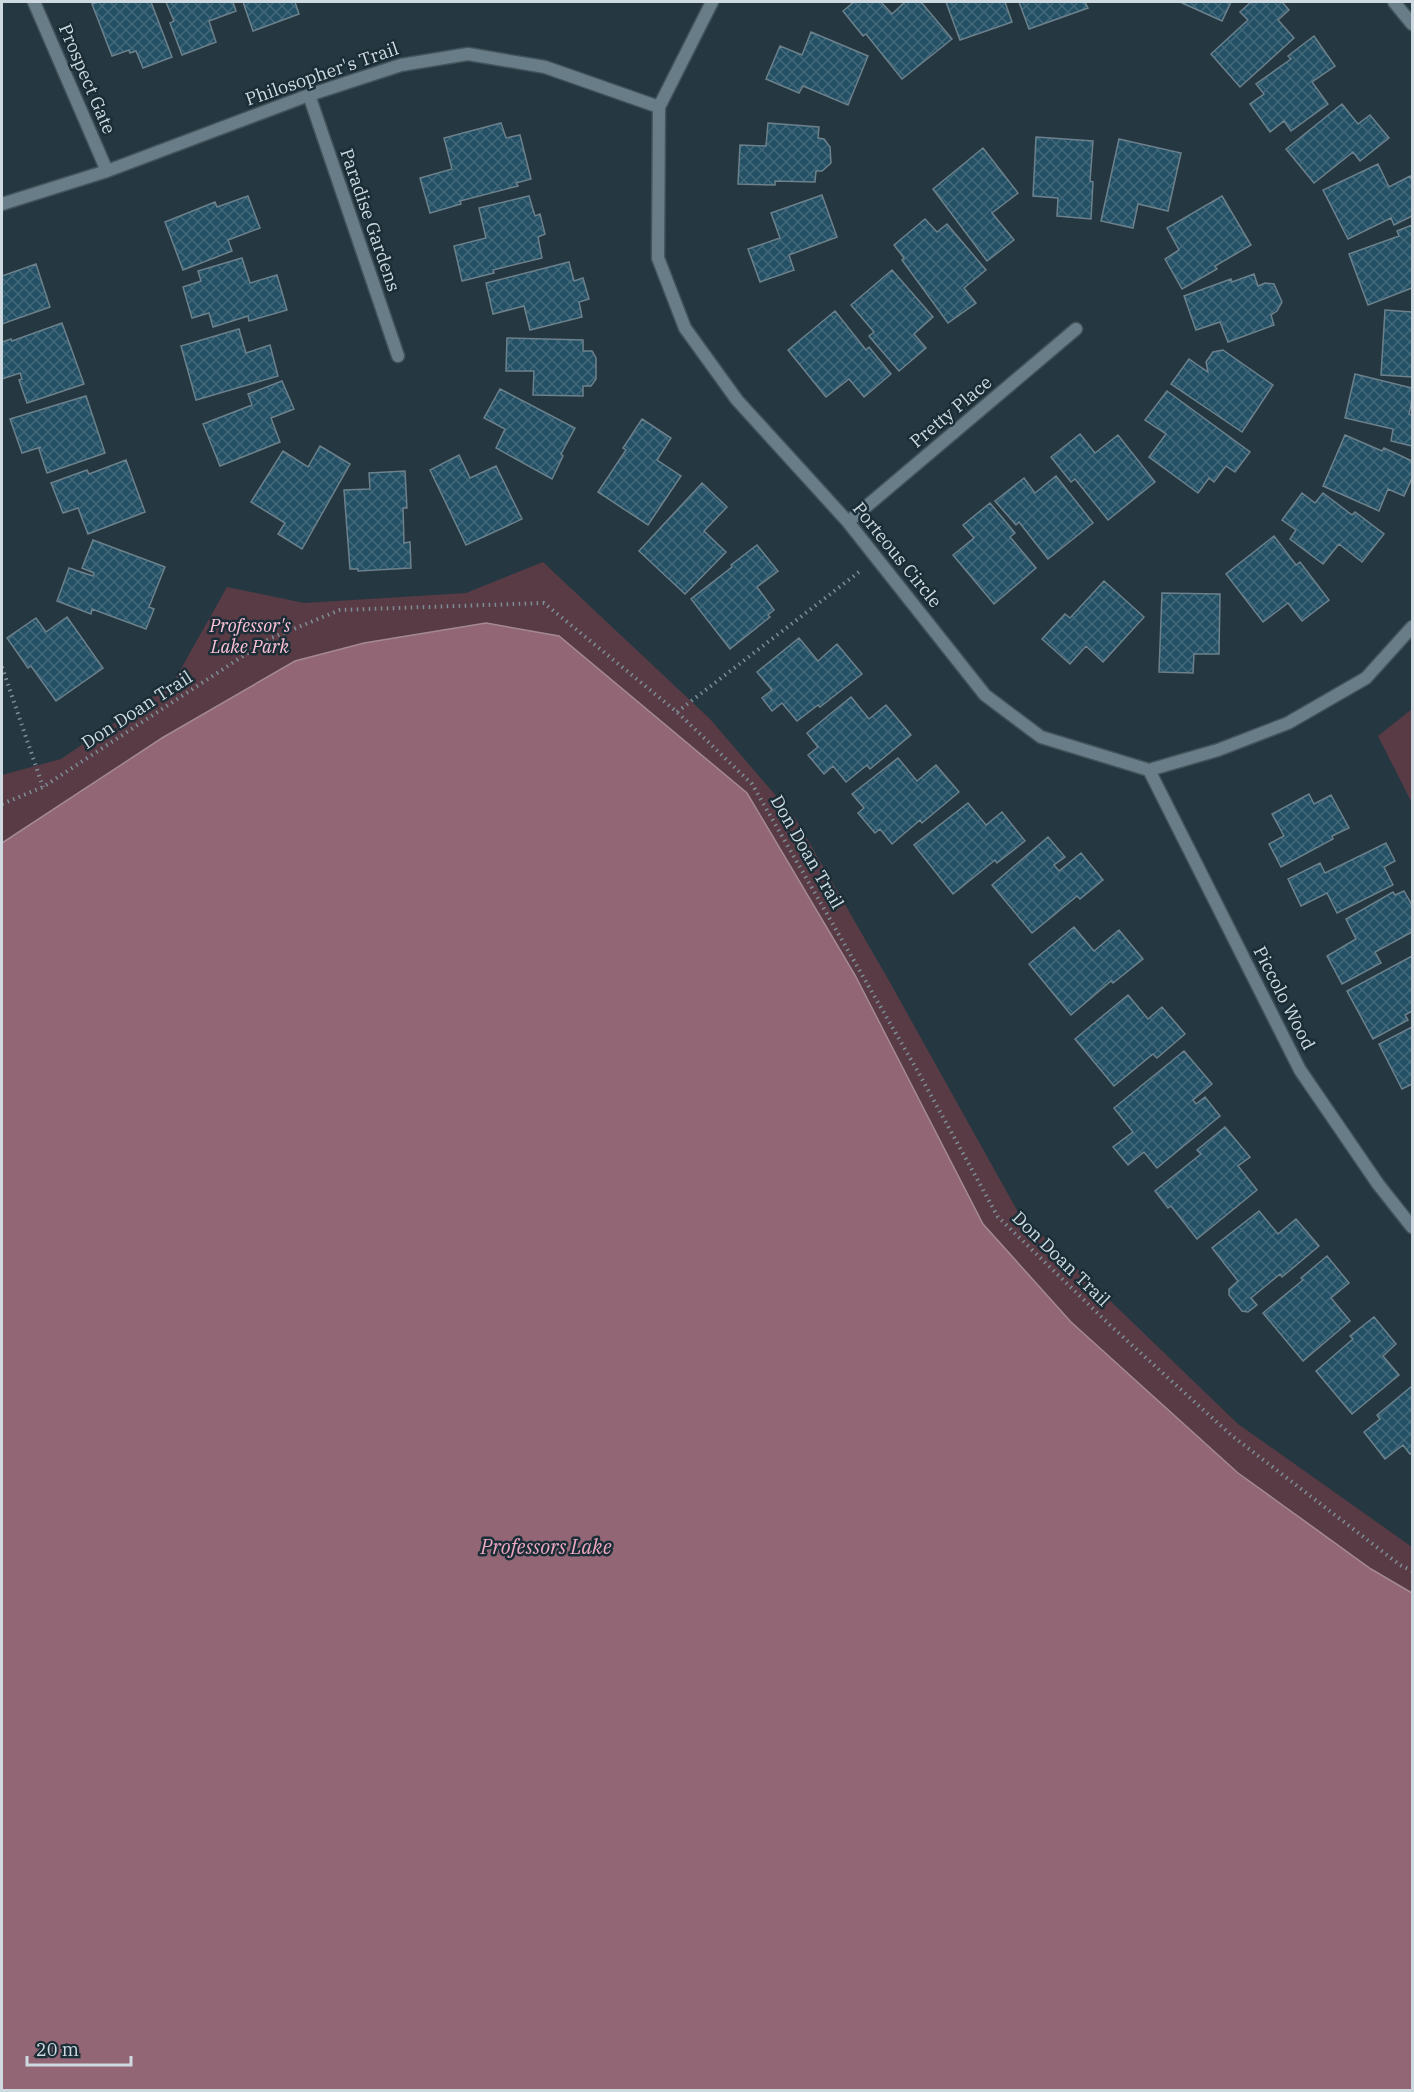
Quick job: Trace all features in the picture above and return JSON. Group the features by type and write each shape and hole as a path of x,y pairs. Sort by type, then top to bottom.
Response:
{"street":[{"name":"Prospect Gate","path":"34,2 106,171"},
{"name":"Porteous Circle","path":"712,2 659,107 658,258 685,328 737,399 848,522 985,696 1041,737 1149,770"},
{"path":"1394,2 1413,24"},
{"name":"Philosopher's Trail","path":"2,204 106,171 309,95 401,65 468,54 545,67 659,107"},
{"name":"Paradise Gardens","path":"309,95 398,356"},
{"name":"Pretty Place","path":"848,522 1076,329"},
{"path":"1149,770 1218,750 1288,723 1366,678 1413,627"},
{"name":"Piccolo Wood","path":"1149,770 1300,1070 1378,1184 1413,1227"}],"path":[{"path":"677,712 877,558"},
{"name":"Don Doan Trail","path":"2,804 42,787 269,639 340,610 544,603 677,712 752,784 917,1070 998,1217 1112,1327 1231,1435 1400,1565 1413,1571"},
{"path":"2,667 42,787"}],"green space":[{"name":"Professor's Lake Park","path":"543,562 710,719 795,818 1018,1212 1238,1424 1412,1547 1412,1593 1371,1569 1238,1473 1071,1322 983,1224 855,975 747,793 161,738 2,843 2,775 61,759 173,683 227,587 304,603 466,593"},
{"path":"1412,709 1412,803 1378,736"}],"water":[{"name":"Professors Lake","path":"486,623 559,636 747,793 855,975 983,1224 1071,1322 1238,1473 1371,1569 1412,1593 1412,2090 2,2090 2,843 162,738 295,661 364,643"}],"building":[{"path":"151,2 172,57 143,68 136,51 130,53 129,50 112,56 92,4"},
{"path":"166,2 233,2 236,11 209,21 216,42 182,55 170,23 174,21"},
{"path":"243,2 295,2 299,14 253,31"},
{"path":"854,2 881,2 892,14 905,2 921,2 952,39 902,79 866,34 863,36 843,11"},
{"path":"946,2 1005,2 1012,22 960,40"},
{"path":"1019,2 1085,2 1088,8 1029,29"},
{"path":"1180,2 1231,2 1222,21"},
{"path":"1251,2 1282,2 1289,10 1278,20 1294,38 1240,87 1211,54 1248,20 1240,12"},
{"path":"811,32 868,56 848,105 803,86 799,93 766,79 780,46 802,55"},
{"path":"1314,36 1335,66 1312,82 1328,104 1291,131 1284,121 1270,132 1250,104 1264,94 1256,84 1291,59 1288,56"},
{"path":"1342,104 1358,124 1370,115 1389,138 1360,161 1353,152 1314,183 1286,149"},
{"path":"501,123 506,138 520,135 531,179 516,183 518,186 460,201 461,204 430,213 420,178 452,169 444,138"},
{"path":"768,123 819,127 818,138 824,139 830,147 831,163 822,171 816,171 815,182 775,181 775,185 738,184 740,145 766,146"},
{"path":"1036,137 1093,141 1090,181 1093,182 1091,219 1057,216 1058,198 1033,196"},
{"path":"1119,139 1181,153 1168,211 1138,204 1133,228 1101,221"},
{"path":"983,148 1018,193 992,213 1014,240 987,261 933,189"},
{"path":"1378,164 1389,187 1410,176 1412,216 1394,225 1391,218 1348,239 1323,190"},
{"path":"822,195 837,237 789,255 794,270 760,282 748,249 780,238 771,213"},
{"path":"248,196 260,228 228,240 232,251 183,270 165,222 215,202 217,207"},
{"path":"529,196 535,216 540,214 545,234 538,237 542,258 493,270 494,273 462,281 454,246 486,238 479,208"},
{"path":"1222,196 1251,245 1215,266 1217,269 1182,289 1165,259 1179,250 1167,228"},
{"path":"925,219 937,232 947,224 986,270 964,288 976,303 948,323 902,260 904,258 894,245"},
{"path":"1412,225 1412,288 1368,305 1349,254 1399,236 1397,231"},
{"path":"242,258 250,283 277,275 287,310 249,321 248,316 213,327 209,313 192,318 183,287 201,281 198,271"},
{"path":"569,262 574,281 583,278 589,299 579,302 582,317 530,330 524,306 493,314 486,283"},
{"path":"36,264 50,307 2,324 2,276"},
{"path":"892,270 933,317 914,334 926,348 899,371 869,336 874,332 851,305"},
{"path":"1254,274 1258,286 1265,283 1274,284 1282,302 1277,311 1271,315 1274,325 1228,342 1220,322 1196,330 1184,296 1231,279 1232,282"},
{"path":"1385,310 1412,312 1412,377 1381,375"},
{"path":"835,311 866,350 869,347 891,374 864,397 849,379 826,397 788,350"},
{"path":"62,323 84,384 27,403 19,380 22,379 20,373 2,379 2,342 11,339 12,341"},
{"path":"239,329 246,353 270,345 278,376 196,400 181,346"},
{"path":"507,338 583,340 583,351 592,351 596,358 596,379 591,386 583,386 583,396 533,395 534,371 506,371"},
{"path":"1223,350 1273,385 1242,432 1171,384 1189,359 1208,372 1206,362 1213,352"},
{"path":"1355,374 1412,388 1409,414 1412,415 1412,446 1391,441 1393,429 1345,418"},
{"path":"282,381 294,409 271,418 280,442 220,466 203,424 252,405 248,394"},
{"path":"500,389 575,428 561,454 563,456 552,479 496,448 505,429 484,418"},
{"path":"1167,391 1250,452 1235,472 1226,466 1214,482 1209,478 1198,493 1149,457 1166,434 1145,420"},
{"path":"86,396 105,453 47,473 39,449 41,447 22,453 10,419"},
{"path":"642,419 671,438 657,460 681,476 648,525 598,492 626,450 623,448"},
{"path":"1080,434 1095,453 1118,435 1155,482 1108,520 1075,479 1071,482 1051,457"},
{"path":"1345,435 1382,451 1384,448 1412,461 1412,478 1404,496 1388,489 1379,511 1323,486"},
{"path":"320,446 350,464 302,549 278,534 285,523 251,502 283,451 308,467"},
{"path":"459,455 470,478 496,466 522,519 466,545 430,470"},
{"path":"126,460 145,512 88,534 78,508 63,513 51,483 87,470 89,474"},
{"path":"405,471 407,508 403,508 404,543 410,542 411,568 358,571 358,569 350,569 344,490 370,489 369,473"},
{"path":"1056,476 1093,523 1048,559 1019,522 1016,525 995,501 1024,478 1035,493"},
{"path":"702,483 727,507 704,531 726,552 685,594 639,551"},
{"path":"1302,493 1315,503 1323,493 1352,515 1355,512 1384,534 1362,562 1339,544 1323,564 1290,539 1296,530 1282,520"},
{"path":"990,503 1015,533 1010,537 1036,568 994,604 953,555 974,538 963,525"},
{"path":"1274,536 1296,565 1300,562 1329,600 1302,621 1288,603 1263,622 1226,574"},
{"path":"93,540 165,567 149,607 154,609 146,629 92,609 91,614 57,601 69,568 93,576 94,573 82,568"},
{"path":"757,545 778,571 757,587 774,610 768,615 770,617 730,649 691,599"},
{"path":"1104,581 1144,617 1103,662 1086,646 1070,664 1042,639 1065,614 1070,618"},
{"path":"1162,593 1220,594 1219,654 1194,654 1193,673 1159,672"},
{"path":"67,617 103,668 56,701 31,666 28,668 7,638 36,618 46,632"},
{"path":"799,638 818,661 837,644 862,674 820,707 818,705 797,721 782,703 772,711 762,698 772,690 757,672"},
{"path":"851,697 869,719 886,705 911,735 870,769 867,765 846,782 833,766 824,774 808,755 818,747 807,733"},
{"path":"898,758 917,781 936,765 959,792 922,823 920,820 892,844 880,829 875,833 858,813 864,808 852,794"},
{"path":"1309,794 1314,804 1331,795 1349,828 1281,867 1269,844 1284,836 1272,814"},
{"path":"968,803 986,825 1002,812 1025,841 997,863 995,860 953,894 914,845"},
{"path":"1048,837 1065,857 1054,865 1059,871 1081,853 1103,880 1080,899 1077,896 1032,933 992,885"},
{"path":"1386,843 1395,861 1384,867 1393,885 1337,913 1327,893 1301,906 1288,879 1320,863 1325,873"},
{"path":"1404,891 1412,905 1412,932 1375,952 1381,963 1342,984 1327,956 1356,939 1346,919 1393,892 1395,895"},
{"path":"1074,927 1094,951 1119,930 1143,959 1113,983 1111,981 1071,1015 1029,964"},
{"path":"1412,956 1412,1011 1405,1015 1408,1020 1373,1039 1347,991"},
{"path":"1128,995 1148,1019 1162,1007 1185,1034 1157,1058 1153,1054 1114,1086 1075,1039"},
{"path":"1412,1027 1412,1084 1402,1089 1379,1044"},
{"path":"1184,1051 1212,1084 1193,1100 1196,1104 1205,1097 1220,1116 1157,1168 1144,1152 1128,1165 1113,1147 1133,1132 1114,1108"},
{"path":"1225,1127 1250,1157 1238,1166 1257,1190 1197,1239 1171,1206 1168,1208 1155,1191 1201,1154 1197,1150"},
{"path":"1259,1211 1278,1234 1296,1219 1319,1246 1282,1277 1280,1274 1251,1298 1257,1305 1248,1312 1242,1311 1229,1295 1229,1289 1238,1281 1212,1248"},
{"path":"1327,1256 1349,1283 1331,1298 1350,1321 1303,1361 1263,1313 1303,1280 1301,1278"},
{"path":"1374,1317 1396,1344 1383,1356 1399,1375 1352,1414 1316,1371 1353,1339 1350,1336"},
{"path":"1412,1386 1412,1453 1410,1454 1403,1445 1385,1459 1364,1432 1380,1419 1377,1415"}]}
